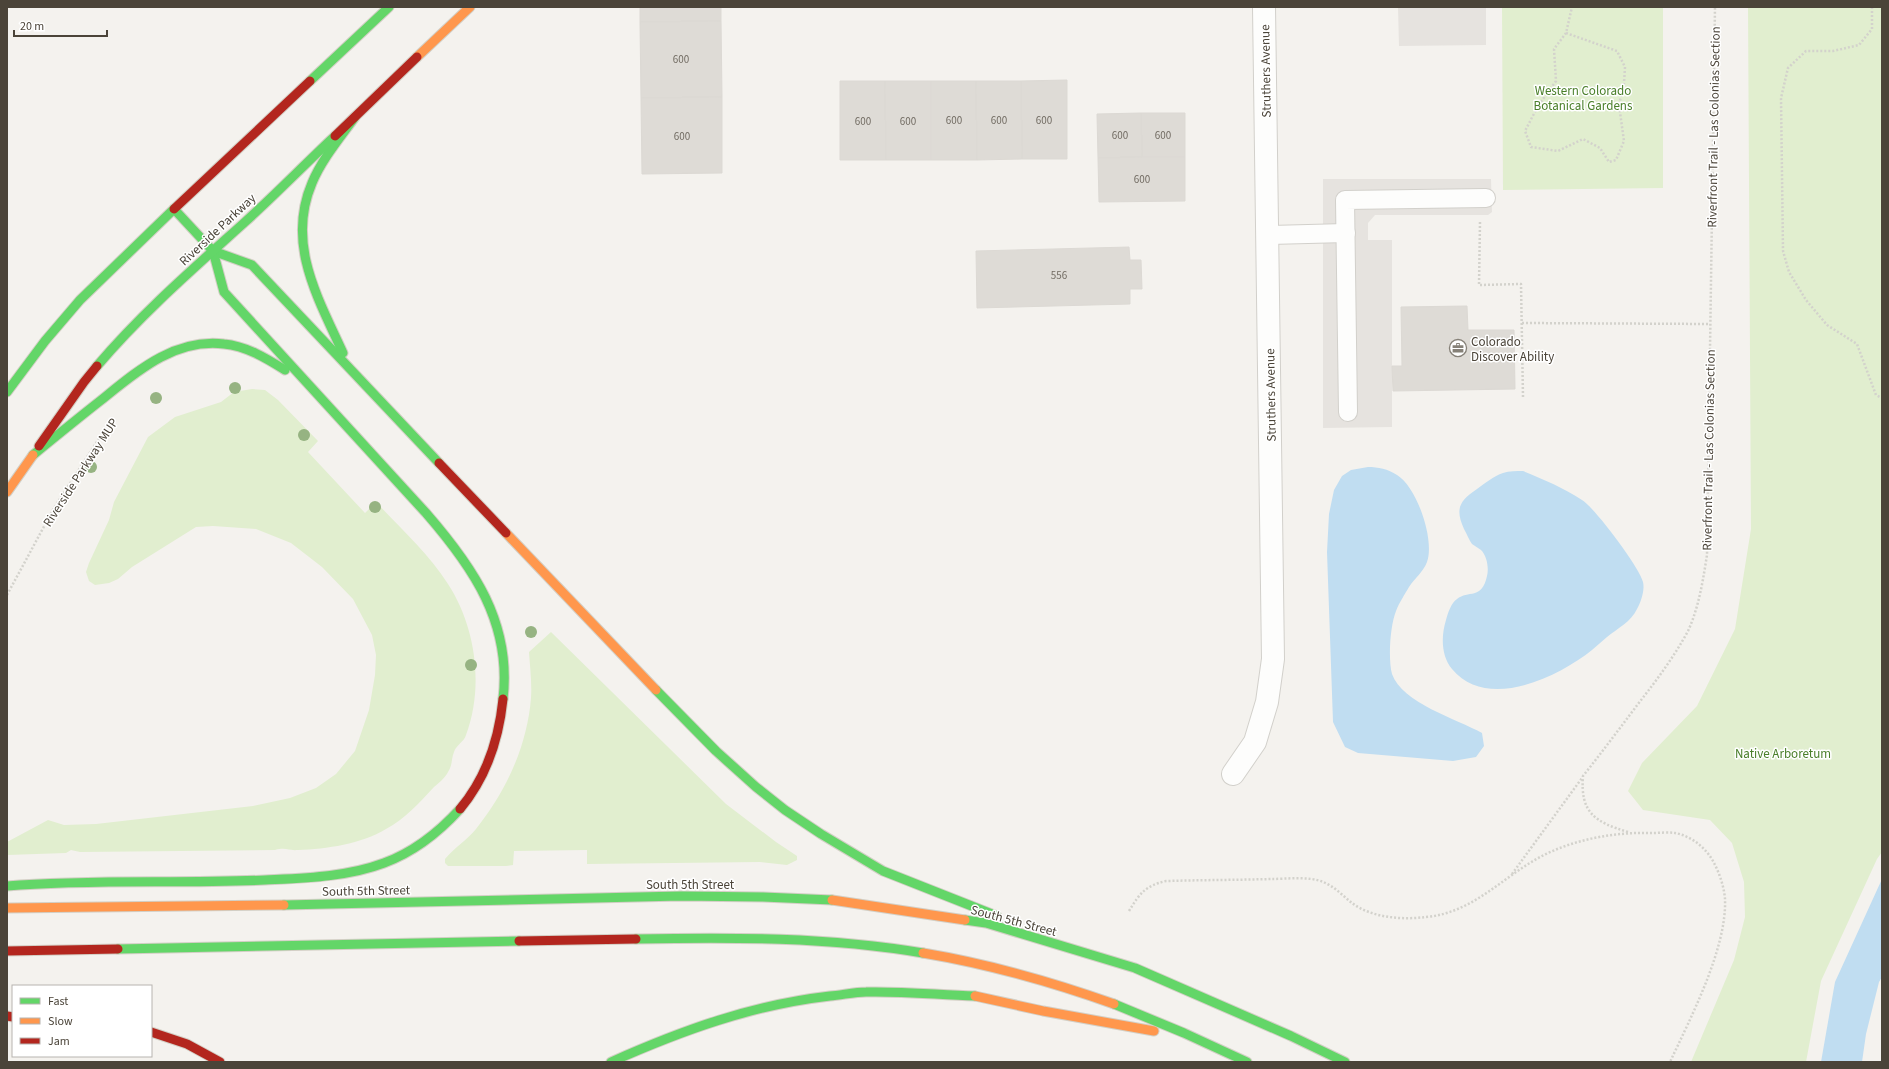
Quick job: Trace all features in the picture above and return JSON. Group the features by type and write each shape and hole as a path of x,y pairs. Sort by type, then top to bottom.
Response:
{"main road":[{"path":"7,392 45,341 80,300 174,209 390,7"},
{"name":"Riverside Parkway","path":"7,492 84,382 116,343 163,296 213,251 470,7"},
{"path":"350,368 307,272 301,242 305,203 312,184 328,156 355,117"},
{"path":"174,209 213,251 252,265 640,674 716,751 785,810 821,834 884,871 1100,958"},
{"path":"7,886 45,882 233,882 328,875 366,868 397,857 426,840 455,815 479,783 495,746 503,709 505,668 501,640 494,614 483,588 448,537 224,292 213,251"},
{"path":"33,455 121,383 151,362 174,350 216,343 236,346 258,353 307,383"},
{"name":"South 5th Street","path":"7,908 368,904 681,896 763,897 829,900 986,923 1135,968 1291,1036 1345,1062"},
{"path":"7,950 690,938 762,939 835,943 913,951 987,965 1089,995 1200,1039 1247,1062"},
{"path":"611,1062 656,1042 709,1022 766,1007 813,998 866,992 980,996 1043,1011 1200,1039"},
{"path":"152,1032 174,1038 214,1057 220,1062"}],"street":[{"name":"Struthers Avenue","path":"1233,774 1255,742 1267,702 1273,659 1264,7"}],"lane":[{"path":"1348,412 1345,200 1483,198"},
{"path":"1267,235 1346,233"}],"path":[{"path":"1566,33 1617,51 1625,67 1624,83 1618,104 1624,141 1616,160 1609,162 1600,148 1583,139 1558,151 1531,147 1525,131 1538,106 1556,81 1554,49 1566,33 1572,7"},
{"name":"Riverfront Trail - Las Colonias Section","path":"1511,876 1674,654 1688,630 1697,607 1703,582 1707,555 1715,7"},
{"path":"1872,7 1872,30 1859,45 1833,51 1806,51 1788,68 1782,98 1783,251 1789,272 1806,300 1827,325 1857,344 1876,395 1882,398"},
{"path":"1483,198 1479,284 1521,284 1523,397"},
{"path":"1522,323 1710,324"},
{"name":"Riverside Parkway MUP","path":"7,595 54,508 102,435"},
{"path":"1583,776 1582,791 1585,804 1591,813 1607,826 1628,832"},
{"path":"1128,911 1140,893 1152,884 1166,881 1297,878 1323,881 1354,904 1374,914 1399,918 1426,917 1447,914 1468,905 1487,894 1542,856 1571,845 1601,836 1628,832 1676,833 1694,840 1709,853 1719,872 1724,898 1721,934 1701,996 1670,1062"}],"green space":[{"name":"Western Colorado Botanical Gardens","path":"1502,7 1663,7 1663,188 1503,190"},
{"name":"Native Arboretum","path":"1748,7 1882,7 1882,852 1877,859 1821,981 1806,1062 1691,1062 1734,960 1745,917 1744,882 1732,843 1710,820 1643,810 1628,791 1642,763 1697,706 1735,629 1751,529"},
{"path":"252,389 265,390 278,400 318,441 308,452 365,513 376,502 432,562 458,601 471,638 476,677 472,716 464,740 456,747 450,769 442,780 412,810 393,825 376,834 344,845 295,850 80,852 71,850 66,853 7,855 7,842 48,820 64,825 96,824 253,806 290,798 316,788 336,774 355,751 369,710 375,675 376,655 372,635 353,599 322,567 291,543 256,529 213,526 196,527 132,567 118,579 109,583 95,585 89,581 86,572 109,520 114,502 148,437 175,417 221,402 234,392"},
{"path":"551,632 726,804 797,856 797,860 787,865 760,862 587,864 587,850 514,851 513,865 448,866 445,863 445,859 476,829 506,784 520,751 529,716 531,675 529,652"}],"shaded area":[{"path":"1398,7 1486,7 1486,45 1399,46"},
{"path":"1323,179 1491,179 1492,212 1488,215 1375,215 1368,223 1368,240 1392,240 1392,427 1323,428"}],"water":[{"path":"1368,467 1390,471 1404,481 1417,502 1426,528 1428,541 1429,552 1426,565 1409,587 1394,617 1390,651 1392,674 1398,684 1418,702 1482,733 1484,746 1476,757 1453,761 1358,753 1345,747 1333,722 1327,552 1329,514 1334,490 1342,476 1351,470"},
{"path":"1523,471 1561,488 1582,500 1597,514 1634,564 1643,582 1643,592 1638,606 1631,618 1577,661 1560,671 1522,686 1502,689 1484,688 1467,681 1452,669 1448,664 1443,646 1444,626 1451,606 1461,596 1474,593 1482,588 1485,584 1488,573 1485,555 1470,541 1461,522 1459,511 1460,506 1471,493 1493,478 1505,472"},
{"path":"1882,879 1882,977 1879,982 1866,1034 1862,1062 1821,1062 1835,982"}],"building":[{"path":"640,7 721,7 721,21 640,22"},
{"path":"721,21 722,97 641,98 640,22"},
{"path":"1067,80 1067,159 1022,159 1021,81"},
{"path":"840,81 885,81 886,160 840,160"},
{"path":"885,81 931,81 931,160 886,160"},
{"path":"931,81 976,81 977,160 931,160"},
{"path":"976,81 1021,81 1022,159 977,160"},
{"path":"722,97 722,173 642,174 641,98"},
{"path":"1141,113 1185,113 1185,157 1142,157"},
{"path":"1141,113 1142,157 1098,158 1097,114"},
{"path":"1185,157 1185,201 1099,202 1098,158"},
{"path":"1129,247 1130,260 1141,260 1142,289 1130,289 1130,304 977,308 976,251"},
{"name":"Colorado Discover Ability","path":"1467,306 1468,330 1514,330 1515,389 1393,391 1392,366 1402,366 1401,307"}],"traffic: fast":[{"path":"310,81 389,7"},
{"path":"343,353 315,291 308,270 302,228 305,206 316,174 355,117"},
{"path":"97,366 150,309 257,211 335,136"},
{"path":"7,392 45,341 80,300 174,209"},
{"path":"174,209 213,251 252,265 439,463"},
{"path":"213,251 224,292 426,513 459,554 486,598 495,621 501,645 504,671 503,699"},
{"path":"33,455 74,421 142,369 157,359 189,346 206,344 232,345 256,353 285,370"},
{"path":"656,690 716,751 756,787 785,810 821,834 883,871 997,916"},
{"path":"7,886 104,882 265,880 340,874 370,868 406,853 435,833 460,809"},
{"path":"284,905 681,896 832,900"},
{"path":"965,920 986,923 1135,968 1291,1036 1345,1062"},
{"path":"636,939 780,939 852,944 923,953"},
{"path":"118,949 519,941"},
{"path":"611,1062 665,1039 718,1020 745,1012 801,1000 866,992 975,996"},
{"path":"1114,1004 1184,1033 1247,1062"}],"traffic: slow":[{"path":"417,57 470,7"},
{"path":"7,492 33,455"},
{"path":"506,533 656,690"},
{"path":"832,900 965,920"},
{"path":"7,908 284,905"},
{"path":"923,953 948,957 1020,974 1114,1004"},
{"path":"975,996 1043,1011 1154,1031"}],"traffic: jam":[{"path":"335,136 417,57"},
{"path":"174,209 310,81"},
{"path":"39,446 97,366"},
{"path":"439,463 506,533"},
{"path":"460,809 477,784 490,757 498,728 503,699"},
{"path":"519,941 636,939"},
{"path":"7,951 118,949"},
{"path":"7,1016 12,1017"},
{"path":"152,1032 187,1044 220,1062"}],"place":[{"name":"Colorado Discover Ability","path":"1458,348"}]}
